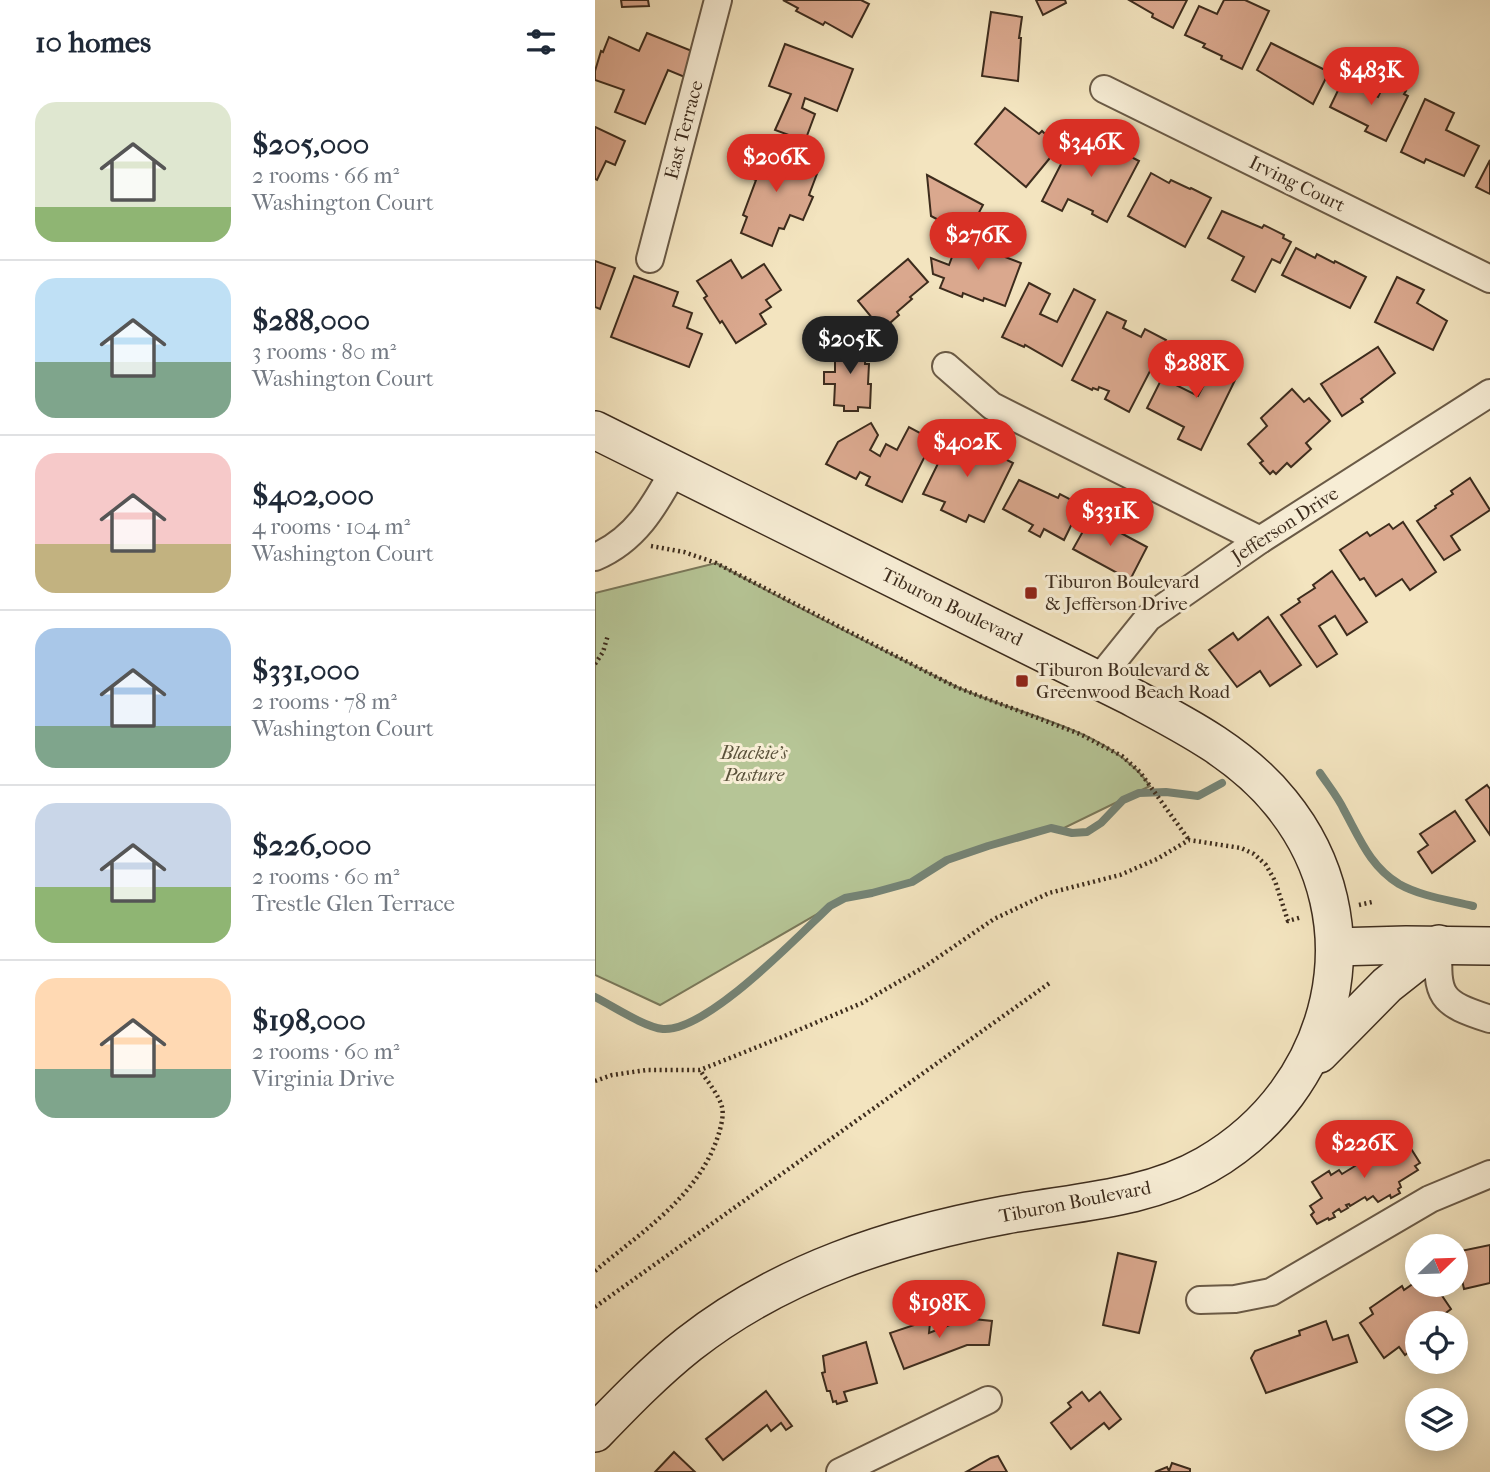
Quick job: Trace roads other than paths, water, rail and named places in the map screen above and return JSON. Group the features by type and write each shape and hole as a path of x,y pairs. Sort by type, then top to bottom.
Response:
{"main road":[{"name":"Tiburon Boulevard","path":"595,430 1098,680 1211,741 1247,768 1280,802 1306,841 1318,865 1331,911 1335,947 1334,983 1322,1031 1292,1084 1245,1137 1227,1152 1183,1176 1130,1194 1005,1215 922,1234 844,1258 786,1283 691,1342 634,1393 595,1433"},
{"path":"1292,1084 1378,993 1439,944"},
{"path":"1335,947 1439,944 1490,946"}],"street":[{"name":"East Terrace","path":"650,259 718,0"},
{"name":"Irving Court","path":"1104,89 1490,279"},
{"path":"947,366 992,406 1260,540"},
{"name":"Jefferson Drive","path":"1098,680 1148,618 1260,540 1490,393"},
{"path":"595,557 624,541 646,519 674,470"},
{"path":"1439,944 1437,972 1445,998 1453,1006 1490,1019"},
{"path":"1200,1300 1235,1299 1271,1292 1430,1199 1490,1174"},
{"path":"840,1472 988,1400"}],"waterway":[{"path":"1320,773 1339,800 1367,851 1389,877 1416,892 1473,906"},
{"path":"595,997 655,1027 663,1029 681,1026 727,999 775,959 830,906 845,898 912,882 947,860 1051,828 1072,833 1087,832 1101,823 1123,800 1139,793 1166,792 1198,796 1222,783"}],"place":[{"name":"Tiburon Boulevard & Jefferson Drive","path":"1031,593"},
{"name":"Tiburon Boulevard & Greenwood Beach Road","path":"1022,681"}],"park label":[{"name":"Blackie's Pasture","path":"754,764"}]}
